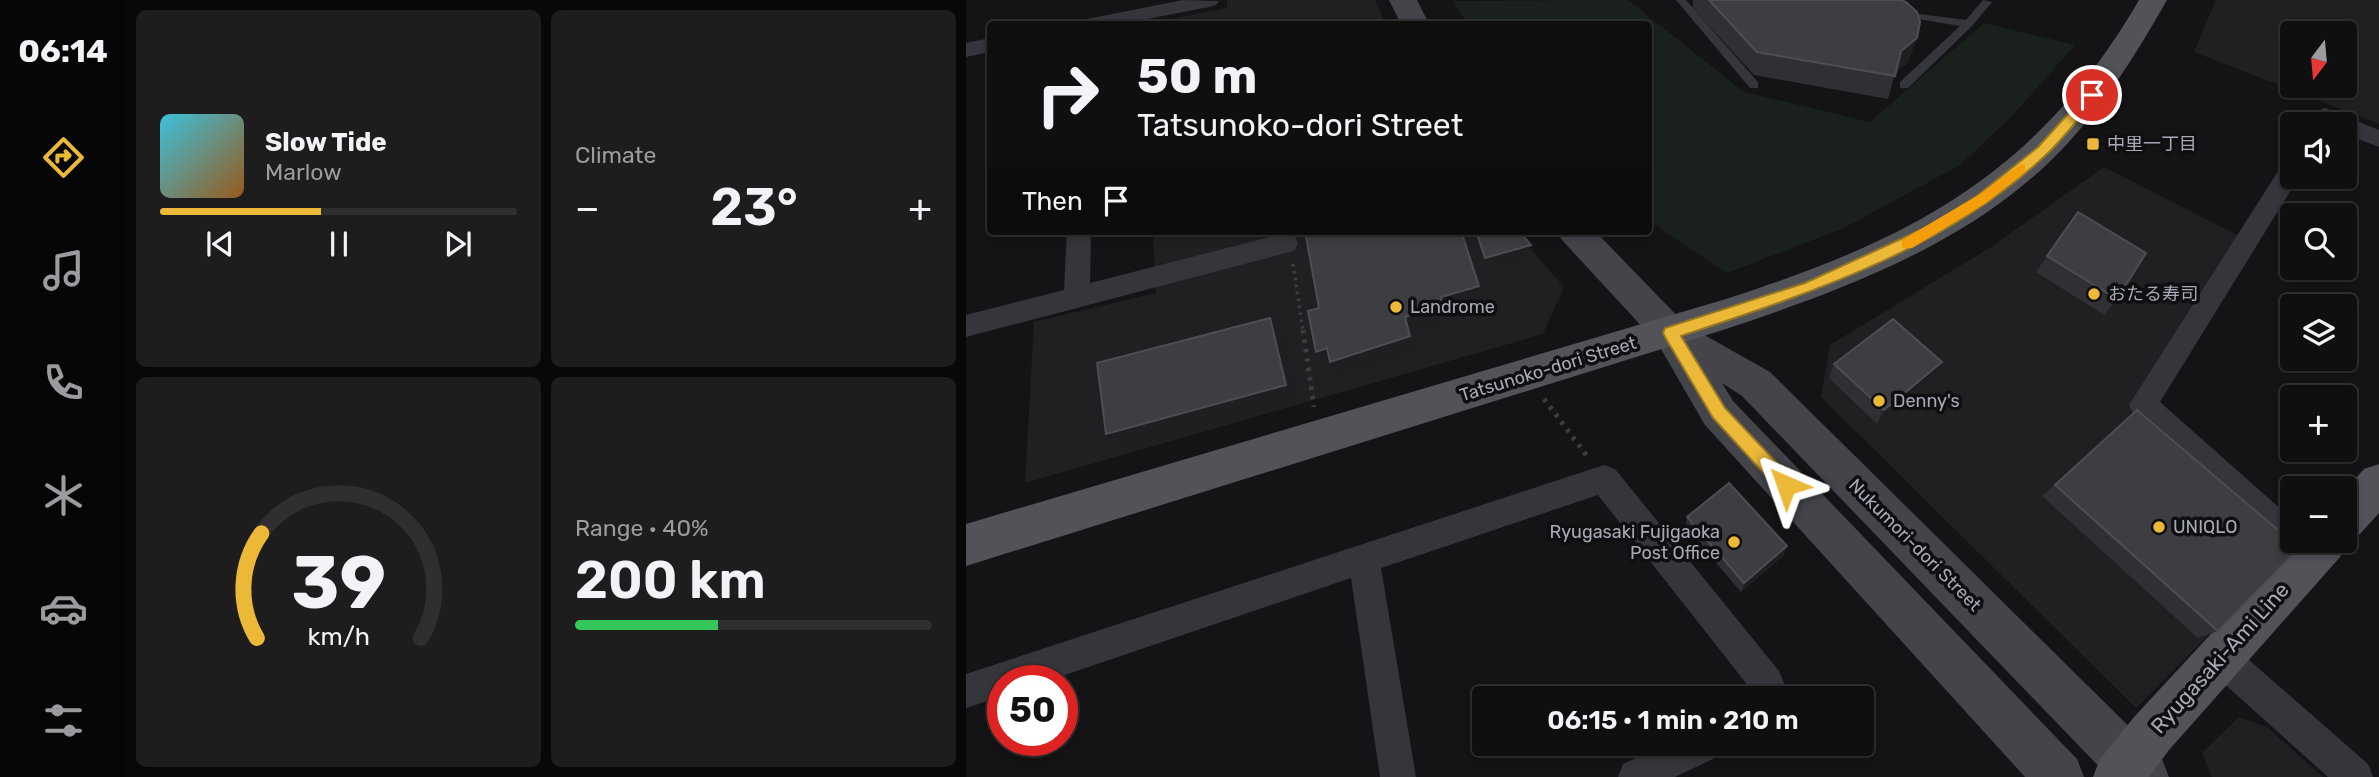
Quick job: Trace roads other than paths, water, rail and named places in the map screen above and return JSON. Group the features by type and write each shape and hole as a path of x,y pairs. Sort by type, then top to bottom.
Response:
{"main road":[{"path":"1403,0 1414,21"},
{"name":"Tatsunoko-dori Street","path":"966,545 1671,333 1823,282 1899,248 1981,200 2042,150 2076,116 2109,74 2153,0"},
{"name":"Nukumori-dori Street","path":"1578,235 1671,333 1719,413 2059,777"},
{"name":"Nukumori-dori Street","path":"1671,333 1756,384 2130,772"},
{"path":"2357,507 2379,483"},
{"name":"Ryugasaki-Ami Line","path":"2130,772 2221,658 2299,553"}],"street":[{"path":"1107,21 1209,0 1212,21"},
{"path":"966,50 987,46"},
{"path":"2357,129 2379,139"},
{"path":"2280,187 2143,405 2280,522"},
{"path":"1077,297 1079,235"},
{"path":"966,326 1283,237"},
{"path":"966,691 1364,561 1604,479 1767,683 1766,686"},
{"path":"1364,561 1398,777"},
{"path":"2221,658 2355,777"},
{"path":"1636,777 1679,756"}],"lane":[{"path":"1681,0 1754,85"},
{"path":"1973,0 1987,1"},
{"path":"1904,85 1968,24 1987,1"},
{"path":"1891,11 1968,24"}],"place":[{"name":"中里一丁目","path":"2093,144"},
{"name":"おたる寿司","path":"2094,294"},
{"name":"Landrome","path":"1396,307"},
{"name":"Denny's","path":"1879,401"},
{"name":"UNIQLO","path":"2159,527"},
{"name":"Ryugasaki Fujigaoka Post Office","path":"1734,542"}]}
